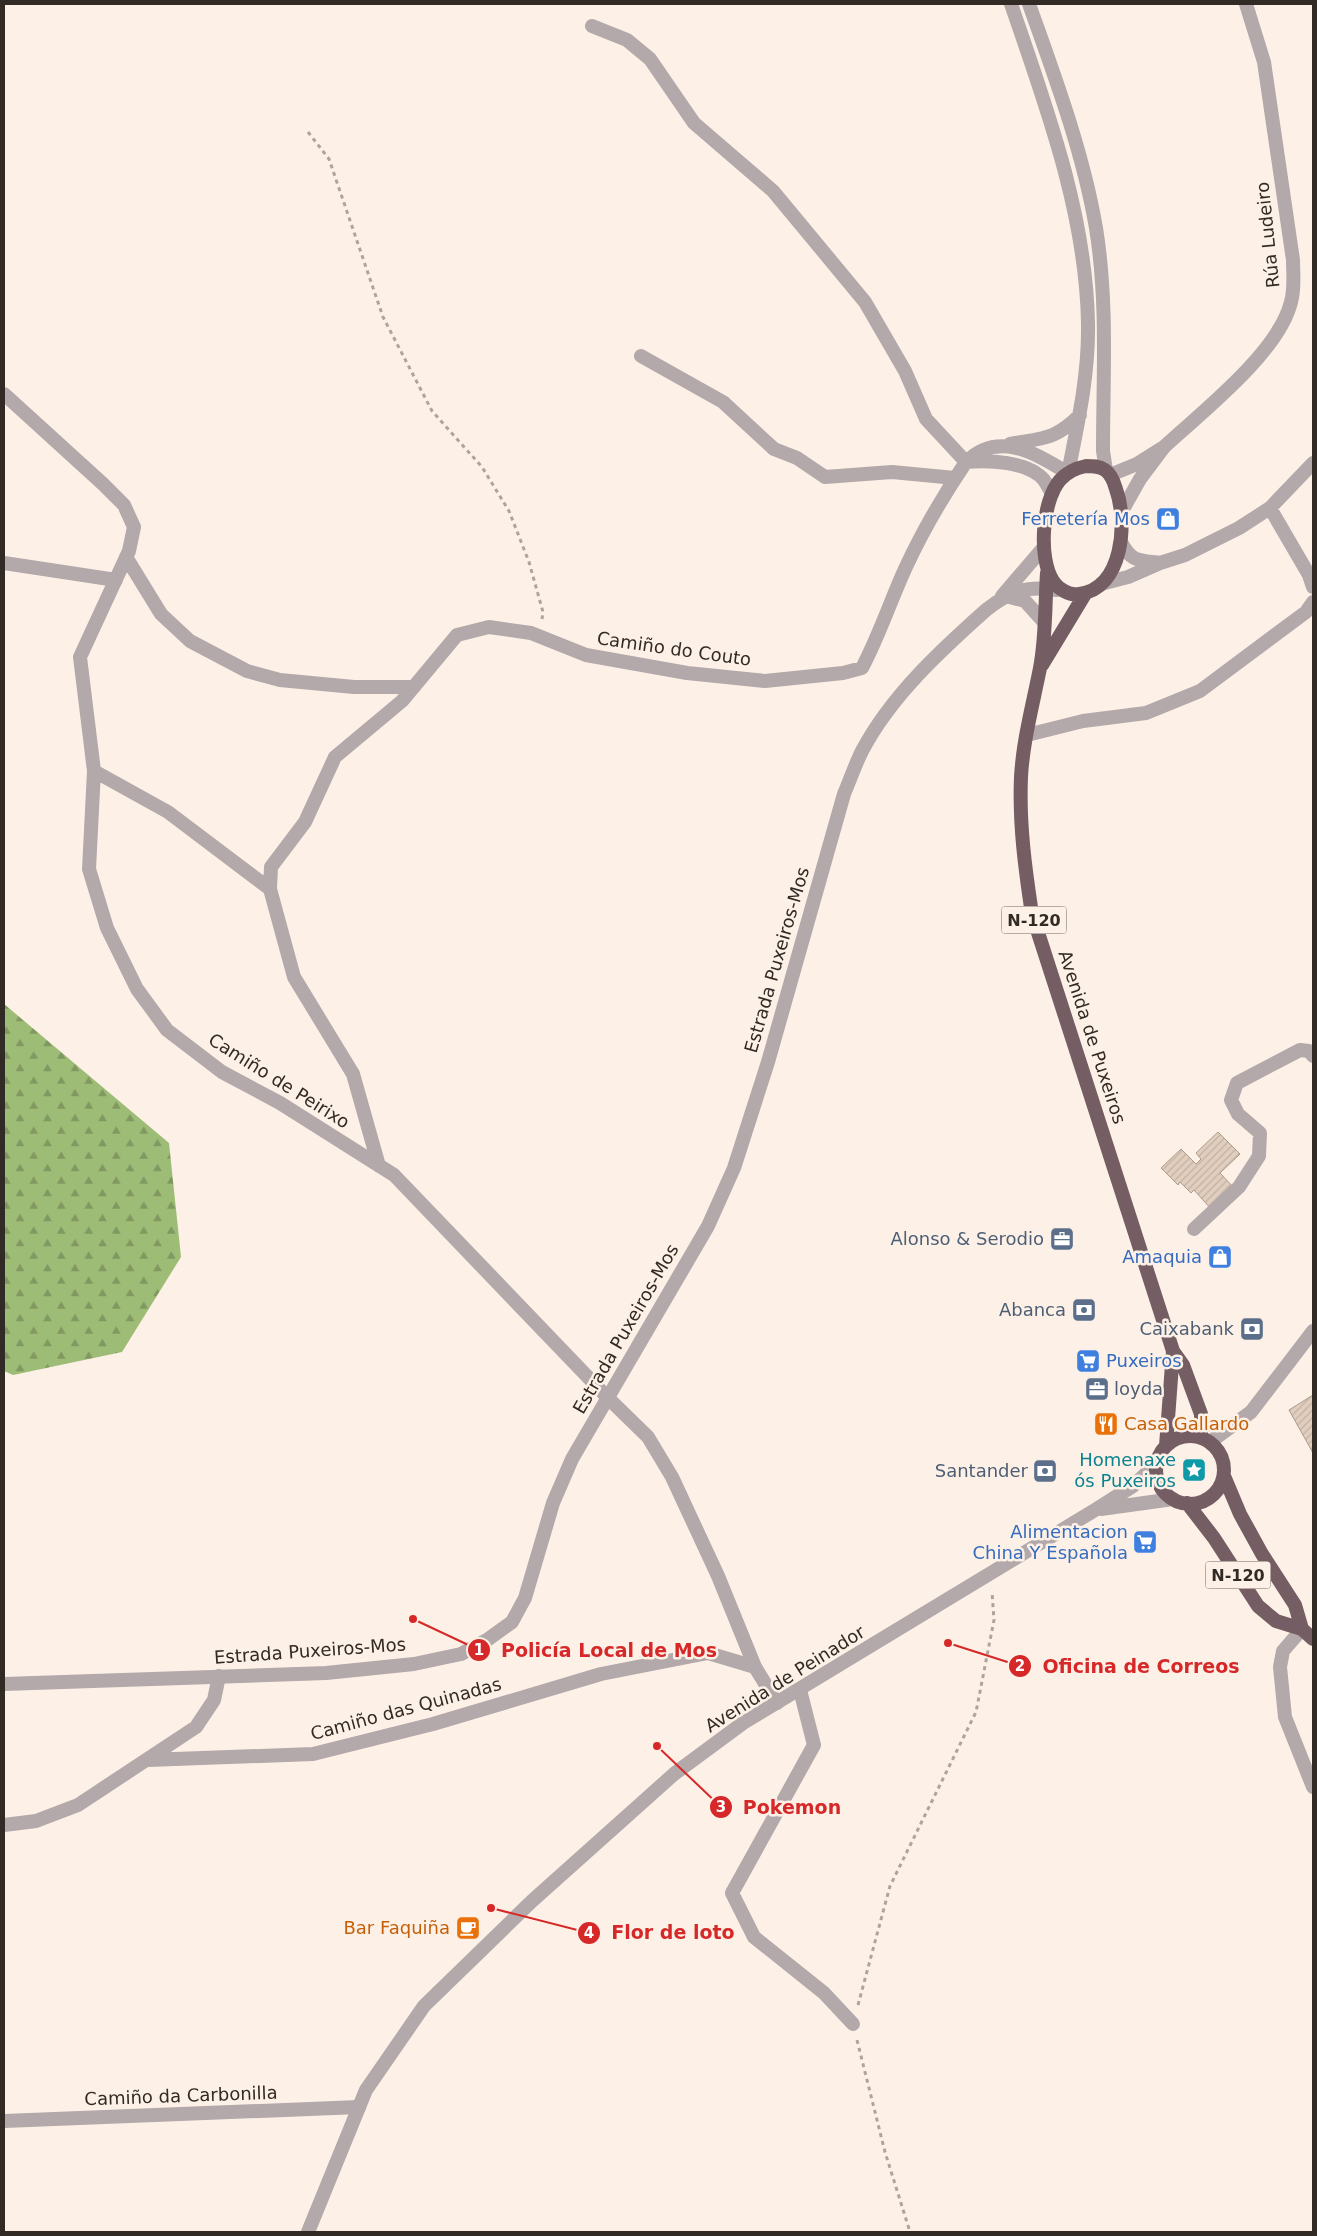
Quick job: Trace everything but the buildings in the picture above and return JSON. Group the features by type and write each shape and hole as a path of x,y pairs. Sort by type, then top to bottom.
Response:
{"highway":[{"path":"1040,668 1047,572 1044,531 1052,494 1059,481 1068,473 1086,466 1098,466 1108,473 1119,497 1122,511 1121,542 1116,562 1102,584 1086,594 1074,595 1065,592 1055,584 1047,572"},
{"name":"N-120","path":"1040,668 1086,594"},
{"name":"Avenida de Puxeiros","path":"1040,668 1034,690 1021,776 1021,826 1032,914 1173,1351 1183,1365 1201,1414 1205,1440"},
{"name":"Avenida de Puxeiros","path":"1166,1446 1173,1351"},
{"path":"1166,1446 1185,1436 1205,1440"},
{"name":"N-120","path":"1205,1440 1222,1457 1224,1476 1240,1514 1262,1554 1296,1606 1302,1629"},
{"name":"N-120","path":"1166,1446 1158,1462 1158,1480 1162,1488 1180,1501 1214,1538 1258,1606 1276,1621 1302,1629 1313,1638"},
{"path":"1180,1501 1206,1500 1214,1494 1224,1476"}],"street":[{"path":"1011,4 1056,139 1079,240 1088,322 1087,360 1080,414 1068,473"},
{"path":"1029,4 1053,71 1080,160 1096,228 1105,314 1103,451 1108,473"},
{"name":"Rúa Ludeiro","path":"1122,511 1140,479 1164,447 1256,362 1281,326 1291,304 1294,288 1293,260 1266,72 1246,4"},
{"path":"592,26 627,40 650,59 694,123 773,192 865,302 905,371 926,419 966,462 996,462 1033,472 1044,479 1052,494"},
{"path":"641,356 723,402 774,450 797,458 825,477 892,472 955,478"},
{"name":"Camiño de Peirixo","path":"4,394 124,505 134,528 126,557 80,657 94,771 89,869 107,928 137,989 167,1030 222,1072 280,1103 394,1175 608,1398 648,1437 672,1477 718,1576 754,1667 778,1703"},
{"path":"1003,446 1053,436 1065,430 1080,414"},
{"name":"Camiño do Couto","path":"380,1166 353,1074 294,977 270,890 271,868 305,822 335,757 402,701 457,635 489,627 531,633 586,656 701,675 765,680 843,673 862,668 876,643 905,570 946,491 966,462 982,448 1003,446 1024,450 1068,473"},
{"name":"Rúa Ludeiro","path":"1108,473 1137,464 1164,447"},
{"path":"1102,584 1128,577 1160,563 1186,555 1239,528 1270,508 1313,463"},
{"path":"1270,508 1309,575 1313,588"},
{"path":"1121,542 1128,555 1137,560 1160,563"},
{"path":"1002,598 1044,547"},
{"path":"126,557 161,614 190,641 247,671 280,680 354,686 414,688"},
{"path":"4,563 116,580"},
{"path":"1002,598 1023,589 1046,588 1065,592"},
{"path":"1002,598 1019,598 1025,601 1044,622"},
{"name":"Estrada Puxeiros-Mos","path":"4,1684 326,1672 414,1664 461,1654 487,1640 512,1622 525,1598 553,1503 572,1459 708,1226 734,1168 768,1062 844,794 862,751 884,718 915,678 957,636 1002,598"},
{"path":"1027,735 1083,722 1146,713 1200,691 1306,612 1313,602"},
{"path":"94,771 168,812 270,890"},
{"path":"1194,1229 1239,1187 1259,1156 1260,1133 1238,1114 1231,1100 1237,1083 1300,1050 1309,1051 1313,1056"},
{"path":"1205,1440 1250,1412 1313,1331"},
{"name":"Avenida de Peinador","path":"308,2232 366,2090 424,2006 532,1901 674,1774 743,1724 987,1578 1095,1510 1133,1486 1158,1462"},
{"name":"Avenida de Peinador","path":"1095,1510 1180,1501"},
{"path":"1302,1629 1283,1651 1280,1667 1286,1717 1313,1787"},
{"name":"Camiño das Quinadas","path":"148,1760 313,1754 433,1724 600,1674 708,1653 754,1667"},
{"path":"4,1825 36,1821 78,1805 196,1727 214,1700 219,1676"},
{"path":"800,1690 814,1745 732,1893 754,1937 824,1993 853,2024"},
{"name":"Camiño da Carbonilla","path":"4,2121 359,2107"}],"path":[{"path":"308,132 329,159 384,317 432,411 482,467 509,510 529,562 543,612 540,637"},
{"path":"910,2232 885,2152 853,2024 890,1886 976,1712 994,1620 994,1598 987,1578"}],"green space":[{"path":"4,1004 169,1143 181,1257 122,1352 13,1375 4,1371"}],"place":[{"name":"Ferretería Mos","path":"1168,519"},
{"name":"Alonso & Serodio","path":"1062,1239"},
{"name":"Amaquia","path":"1220,1257"},
{"name":"Abanca","path":"1084,1310"},
{"name":"Caixabank","path":"1252,1329"},
{"name":"Puxeiros","path":"1088,1361"},
{"name":"loyda","path":"1097,1389"},
{"name":"Casa Gallardo","path":"1106,1424"},
{"name":"Homenaxe ós Puxeiros","path":"1194,1470"},
{"name":"Santander","path":"1045,1471"},
{"name":"Alimentacion China Y Española","path":"1145,1542"},
{"name":"Policía Local de Mos","path":"413,1619"},
{"name":"Oficina de Correos","path":"948,1643"},
{"name":"Pokemon","path":"657,1746"},
{"name":"Flor de loto","path":"491,1908"},
{"name":"Bar Faquiña","path":"468,1928"}]}
